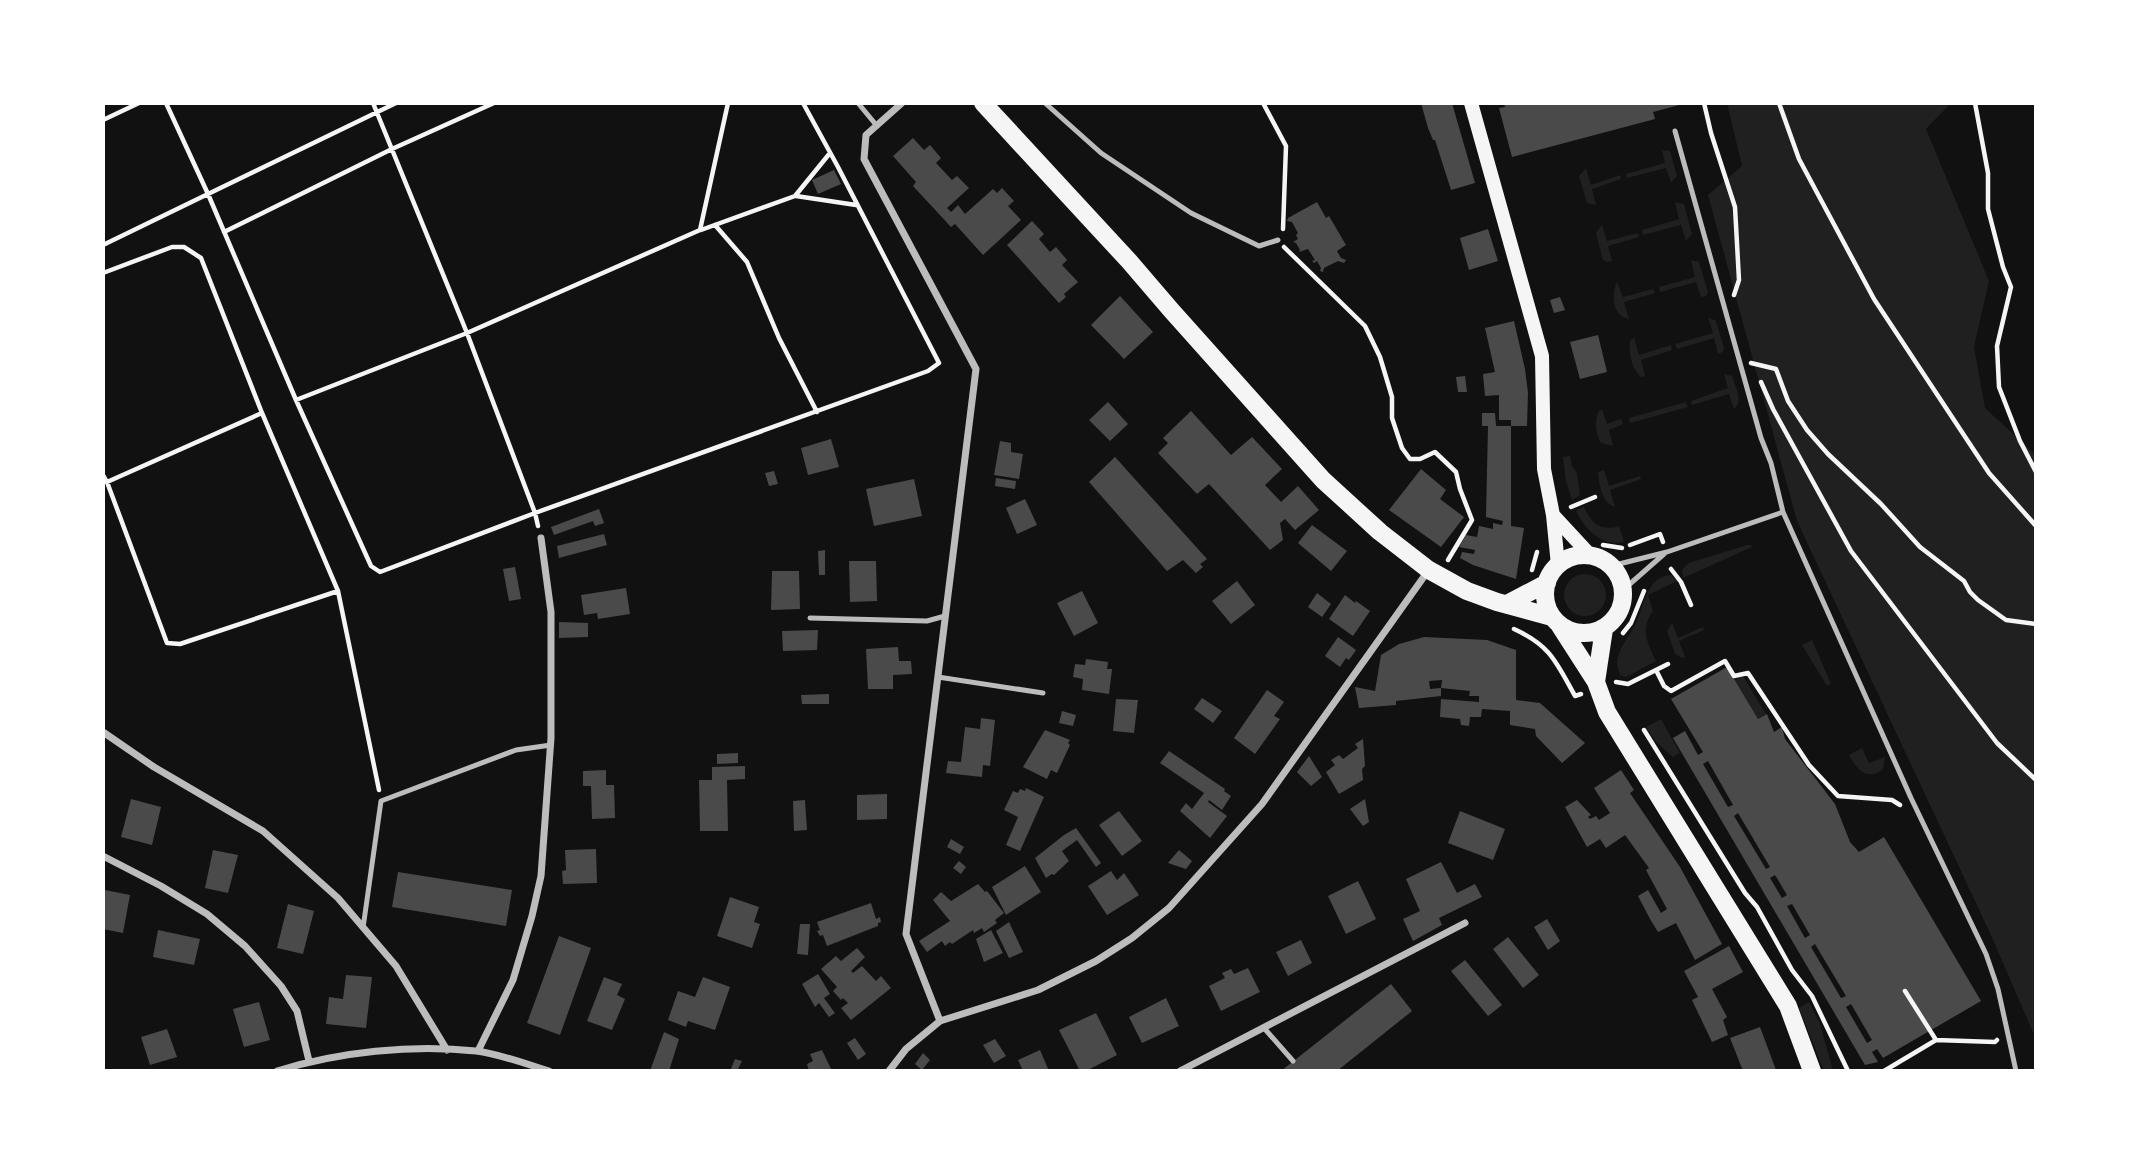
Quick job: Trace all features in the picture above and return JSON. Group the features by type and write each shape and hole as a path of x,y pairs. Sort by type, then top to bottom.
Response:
{"main road":[{"path":"983,103 1129,261 1323,480 1380,532 1429,570 1467,591 1556,622 1575,633 1611,634"},
{"path":"1471,103 1542,356 1544,469 1553,515 1558,565"},
{"path":"1553,515 1590,555"},
{"path":"1507,604 1546,583 1558,565 1579,554 1602,559 1611,566 1619,575 1623,590 1621,610 1615,620 1596,682"},
{"path":"1546,583 1547,607 1596,682 1607,712 1788,1006 1812,1071"}],"street":[{"path":"902,103 866,135 864,159 976,369 906,934 940,1021"},
{"path":"478,1051 513,981 541,876 551,745 551,612 541,538"},
{"path":"889,1071 906,1049 940,1021 1038,989 1085,967 1132,937 1169,908 1262,804 1429,570"},
{"path":"103,732 154,767 263,831 338,898 396,966 447,1050"},
{"path":"103,856 162,886 207,914 245,946 281,986 297,1011 309,1061"},
{"path":"1180,1071 1465,923"},
{"path":"276,1071 309,1061 410,1048 478,1051 549,1071"}],"lane":[{"path":"858,103 877,126"},
{"path":"1045,103 1101,153 1191,213 1259,246 1278,240"},
{"path":"1675,131 1783,512 1911,798 1986,954 1998,989 2017,1071"},
{"path":"1611,566 1667,552 1783,512"},
{"path":"1623,590 1667,552"},
{"path":"810,618 927,621 945,616"},
{"path":"938,677 1044,693"},
{"path":"363,928 381,801 516,750 551,745"},
{"path":"1264,1028 1293,1061"}],"path":[{"path":"103,120 139,103"},
{"path":"166,103 371,566 380,572 535,513 817,412 928,370 939,363 803,103"},
{"path":"373,103 467,333 535,513"},
{"path":"103,245 396,103"},
{"path":"224,232 392,149 494,103"},
{"path":"701,230 728,103"},
{"path":"1263,103 1286,146 1284,227 1278,240 1365,326 1380,357 1392,397 1392,418 1402,448 1410,459 1434,452 1456,472 1472,520 1452,554"},
{"path":"1704,103 1735,206 1739,280 1726,315"},
{"path":"1779,103 1799,159 1874,299 1989,473 2036,526"},
{"path":"1975,103 1988,173 1988,209 2011,287 1997,346 1999,387 2020,441 2036,472"},
{"path":"796,196 830,153"},
{"path":"296,400 467,333 701,230 796,196 856,205"},
{"path":"715,225 747,262 779,338 817,412"},
{"path":"103,273 172,247 184,247 201,258 262,413 338,591 381,801"},
{"path":"1740,365 1750,363 1776,369 1787,401 1807,430 1920,547 1964,581 1978,600 2006,620 2036,624"},
{"path":"1743,374 1761,382 1851,551 1997,743 2036,780"},
{"path":"107,482 262,413"},
{"path":"103,475 167,643 180,644 338,591"},
{"path":"1571,506 1595,496"},
{"path":"1667,552 1671,569 1681,582 1690,605"},
{"path":"1662,574 1671,569"},
{"path":"1611,634 1631,623 1642,594 1648,586"},
{"path":"1656,670 1664,686 1671,691 1725,661 1734,676 1748,673 1809,765 1838,796 1892,800 1902,806"},
{"path":"1618,682 1628,684 1668,664"},
{"path":"1615,674 1621,691"},
{"path":"1639,722 1745,893 1757,907 1792,970 1812,996 1848,1071"},
{"path":"1905,991 1936,1040"},
{"path":"1884,1071 1936,1040 1996,1042 1999,1038"}],"shaded area":[{"path":"1727,103 1951,103 1926,129 1989,281 1974,347 1985,408 2036,455 2036,1039 1990,933 1797,521 1708,195 1742,166"},
{"path":"1662,150 1670,151 1677,176 1671,183 1666,168 1627,178 1626,174 1665,163"},
{"path":"1586,168 1591,185 1620,175 1621,179 1592,189 1596,205 1587,203 1579,176"},
{"path":"1675,202 1684,204 1692,234 1686,241 1681,225 1643,235 1642,230 1679,219"},
{"path":"1602,225 1607,241 1638,233 1639,237 1608,246 1612,261 1607,262 1603,260 1596,233"},
{"path":"1691,260 1699,262 1708,292 1706,296 1701,297 1696,282 1660,292 1659,287 1695,277"},
{"path":"1617,282 1623,297 1653,289 1655,293 1624,302 1629,319 1619,314 1614,304"},
{"path":"1708,317 1716,321 1723,352 1718,354 1714,338 1677,349 1675,344 1713,333"},
{"path":"1634,338 1639,355 1671,345 1672,350 1641,360 1645,376 1641,377 1635,370 1630,355 1630,341"},
{"path":"1724,374 1732,376 1737,389 1739,398 1734,409 1729,394 1692,405 1691,401 1728,388"},
{"path":"1686,402 1688,407 1630,423 1629,418"},
{"path":"1602,409 1607,424 1621,419 1623,424 1609,430 1613,446 1601,443 1598,435 1596,420"},
{"path":"1570,456 1577,473 1580,495 1572,500 1563,457"},
{"path":"1604,470 1609,486 1640,476 1641,479 1610,490 1615,507 1607,502 1600,488 1598,472"},
{"path":"1584,507 1597,525 1607,528 1619,526 1624,542 1608,542 1594,535 1576,510"},
{"path":"1747,545 1752,547 1683,578 1682,570 1689,563"},
{"path":"1585,574 1600,580 1606,595 1600,610 1585,616 1570,610 1564,595 1570,580"},
{"path":"1671,575 1677,581 1648,595 1653,611 1647,624 1646,636 1656,661 1626,677 1620,675 1618,655 1635,625 1647,594 1656,581"},
{"path":"1672,623 1678,638 1703,627 1704,630 1679,641 1685,657 1682,658 1675,654 1667,631"},
{"path":"1812,640 1831,684 1827,686 1802,645"},
{"path":"1743,676 1766,714 1758,719 1735,680"},
{"path":"1661,719 1680,753 1673,757 1655,741 1646,727"},
{"path":"1862,748 1869,763 1885,757 1883,769 1878,773 1867,774 1855,765 1849,755"},
{"path":"1809,1002 1820,1024 1833,1071 1824,1071 1799,1008"}],"building":[{"path":"1421,103 1452,103 1475,183 1451,190"},
{"path":"1504,103 1683,104 1653,112 1655,119 1512,157 1499,108 1505,107"},
{"path":"913,138 924,150 930,145 941,158 936,163 952,180 957,176 969,188 947,208 951,212 958,205 965,214 993,189 997,193 1002,188 1014,201 1008,206 1021,220 983,255 955,224 951,227 913,186 916,182 893,156"},
{"path":"834,170 841,184 818,194 812,180"},
{"path":"1317,202 1326,218 1329,216 1346,245 1337,251 1341,258 1346,260 1344,263 1338,261 1324,268 1323,272 1320,271 1317,261 1312,261 1315,260 1308,249 1299,252 1293,242 1298,239 1298,233 1292,222 1287,221"},
{"path":"1032,221 1044,234 1039,239 1050,252 1056,247 1067,260 1062,265 1078,282 1064,294 1066,297 1059,303 1007,245"},
{"path":"1488,229 1498,261 1469,270 1460,238"},
{"path":"1120,296 1153,332 1124,359 1091,325"},
{"path":"1560,297 1565,310 1554,313 1550,300"},
{"path":"1514,321 1528,393 1527,426 1511,426 1511,420 1499,420 1499,395 1485,396 1483,374 1495,372 1485,328"},
{"path":"1598,335 1607,372 1580,379 1570,342"},
{"path":"1465,376 1467,392 1458,392 1456,377"},
{"path":"1108,402 1128,424 1110,441 1089,420"},
{"path":"1191,411 1231,455 1252,437 1282,469 1265,485 1281,502 1298,486 1319,510 1295,530 1285,519 1280,523 1283,540 1270,550 1209,484 1197,494 1158,453 1168,443 1163,438"},
{"path":"1482,413 1495,413 1496,426 1511,426 1511,526 1524,528 1516,579 1460,558 1462,552 1474,554 1475,550 1459,547 1466,535 1477,537 1479,526 1493,529 1493,523 1502,525 1503,521 1486,517 1488,426 1482,426"},
{"path":"831,439 839,467 808,475 801,448"},
{"path":"1000,441 1011,443 1011,452 1023,454 1019,479 994,475"},
{"path":"1115,457 1207,559 1200,564 1203,567 1196,573 1183,560 1167,571 1089,482"},
{"path":"1421,469 1446,490 1440,499 1464,517 1441,547 1389,510"},
{"path":"774,471 778,484 769,486 765,473"},
{"path":"996,478 1016,481 1015,489 995,486"},
{"path":"914,479 922,516 874,526 866,489"},
{"path":"1025,499 1037,525 1017,534 1006,508"},
{"path":"599,509 604,523 595,526 593,521 554,535 551,527"},
{"path":"1312,525 1347,551 1331,571 1298,543"},
{"path":"604,534 607,545 559,558 557,546"},
{"path":"825,550 825,575 819,575 818,551"},
{"path":"849,561 876,561 877,601 850,602"},
{"path":"515,567 521,599 509,601 503,569"},
{"path":"772,571 799,571 800,609 771,610"},
{"path":"1237,581 1255,605 1231,624 1212,601"},
{"path":"626,588 630,614 598,619 597,613 584,615 581,595"},
{"path":"1082,591 1098,623 1074,636 1057,603"},
{"path":"1317,593 1331,604 1322,617 1308,607"},
{"path":"1345,595 1370,611 1353,636 1329,619"},
{"path":"559,622 588,623 588,637 559,638"},
{"path":"818,630 817,650 783,651 782,631"},
{"path":"1338,637 1356,650 1340,667 1325,656"},
{"path":"1424,637 1487,640 1516,650 1516,700 1540,703 1585,743 1562,763 1536,736 1535,729 1510,725 1510,711 1482,709 1481,717 1470,717 1469,726 1461,725 1460,719 1440,717 1441,699 1479,702 1479,696 1469,696 1470,691 1441,688 1441,696 1396,701 1396,705 1359,708 1355,687 1375,691 1381,655 1399,644","holes":["1442,680 1441,688 1430,689 1429,681"]},
{"path":"898,647 899,661 911,661 912,674 893,675 893,689 868,689 866,649"},
{"path":"1086,659 1108,662 1107,669 1112,669 1109,694 1082,690 1083,679 1073,677 1075,664 1085,665"},
{"path":"1727,667 1758,719 1767,714 1774,732 1782,727 1785,739 1835,804 1850,842 1859,852 1884,837 1981,1001 1883,1058 1877,1049 1872,1052 1878,1062 1865,1065 1673,738 1685,731 1698,755 1703,752 1671,699","holes":["1708,761 1733,805 1728,807 1703,764","1738,813 1770,867 1766,869 1734,816","1775,875 1787,895 1782,898 1770,878","1792,904 1810,935 1805,938 1787,906","1815,944 1846,996 1841,998 1811,947","1851,1004 1872,1040 1867,1043 1846,1007"]},
{"path":"1267,690 1284,702 1274,716 1280,719 1255,754 1234,738"},
{"path":"829,694 829,704 802,704 801,695"},
{"path":"1202,698 1222,711 1213,723 1194,709"},
{"path":"1116,699 1138,700 1134,733 1113,731"},
{"path":"1062,711 1076,715 1073,726 1059,723"},
{"path":"981,718 995,720 990,766 983,765 982,777 946,773 948,761 961,762 965,727 980,729"},
{"path":"1045,730 1070,740 1057,773 1051,770 1047,779 1023,767"},
{"path":"1363,739 1363,780 1339,794 1326,772 1335,765 1331,760 1339,755 1343,759 1358,748 1355,744"},
{"path":"1169,751 1225,789 1231,796 1222,810 1209,800 1208,802 1227,816 1210,838 1180,811 1186,803 1192,809 1204,793 1160,763"},
{"path":"738,753 738,763 717,764 717,754"},
{"path":"1309,756 1322,777 1311,786 1297,772"},
{"path":"745,766 745,779 727,780 728,831 700,831 699,780 712,780 712,767"},
{"path":"606,770 606,785 614,785 615,818 592,819 591,786 583,786 583,771"},
{"path":"1621,770 1634,790 1630,793 1680,867 1722,944 1695,960 1676,923 1658,932 1650,919 1638,896 1648,890 1661,913 1667,909 1646,870 1649,868 1625,835 1606,848 1600,839 1587,847 1565,807 1577,800 1591,815 1588,817 1590,819 1596,816 1599,820 1610,813 1594,788"},
{"path":"1026,788 1044,797 1020,851 1006,845 1018,817 1004,810 1013,791 1018,793 1020,789 1025,791"},
{"path":"887,794 887,819 857,820 857,795"},
{"path":"131,799 161,807 152,845 121,837"},
{"path":"1365,799 1369,822 1363,826 1350,809"},
{"path":"805,800 807,830 794,831 793,801"},
{"path":"1119,811 1142,841 1122,856 1099,825"},
{"path":"1460,811 1505,829 1493,860 1448,843"},
{"path":"1076,828 1101,863 1096,867 1077,840 1062,851 1069,861 1054,875 1046,878 1035,858"},
{"path":"951,839 964,847 960,854 947,847"},
{"path":"596,849 597,883 563,884 562,871 566,870 565,850"},
{"path":"213,850 238,855 228,893 205,888"},
{"path":"1179,850 1192,861 1186,869 1168,863"},
{"path":"959,861 966,867 961,874 953,868"},
{"path":"1441,862 1457,893 1475,884 1482,897 1439,918 1442,925 1413,941 1403,919 1420,911 1406,879"},
{"path":"1025,866 1041,892 1006,915 992,887"},
{"path":"1111,871 1117,880 1124,873 1139,895 1107,915 1088,886"},
{"path":"398,872 512,890 506,926 392,907"},
{"path":"1358,881 1376,919 1346,934 1328,896"},
{"path":"978,884 1004,913 995,920 997,923 984,932 982,928 974,933 973,930 952,944 950,942 945,946 942,941 927,952 919,941 950,921 933,900 941,892 951,901"},
{"path":"105,890 130,895 123,933 103,929"},
{"path":"730,897 759,907 754,922 760,924 752,948 717,936"},
{"path":"871,903 876,919 880,917 878,926 827,946 823,935 820,936 817,931 820,930 817,922"},
{"path":"288,904 314,911 303,954 277,948"},
{"path":"1547,919 1560,941 1548,950 1534,927"},
{"path":"1009,922 1023,952 1009,958 996,931"},
{"path":"800,924 810,924 808,955 797,954"},
{"path":"158,930 200,939 194,965 153,957"},
{"path":"991,930 1003,953 984,962 976,939"},
{"path":"559,936 591,948 560,1035 527,1023"},
{"path":"1508,937 1539,975 1523,988 1493,949"},
{"path":"1301,940 1312,963 1288,976 1276,952"},
{"path":"1729,946 1743,972 1712,989 1727,1017 1723,1020 1728,1035 1712,1042 1692,1000 1698,997 1684,971"},
{"path":"857,948 865,957 851,971 853,973 862,966 876,981 881,976 891,988 851,1020 841,1008 848,1003 833,991 837,987 821,969 836,956 841,961"},
{"path":"1465,960 1502,1005 1488,1016 1451,971"},
{"path":"1248,968 1260,992 1221,1011 1209,986 1225,978 1222,973 1231,969 1234,974"},
{"path":"818,974 830,994 824,998 835,1013 829,1017 819,1003 815,1007 802,984"},
{"path":"346,975 372,977 366,1028 326,1024 329,997 343,999"},
{"path":"604,977 622,984 617,995 625,999 612,1030 587,1021"},
{"path":"703,977 730,987 715,1030 688,1021 686,1027 668,1020 678,991 695,997"},
{"path":"1391,984 1412,1011 1337,1071 1281,1071"},
{"path":"1166,998 1179,1026 1142,1043 1129,1017"},
{"path":"259,1002 270,1040 244,1047 233,1009"},
{"path":"1096,1013 1117,1055 1086,1071 1080,1071 1059,1030"},
{"path":"1760,1027 1776,1070 1743,1071 1730,1038"},
{"path":"167,1029 177,1057 150,1065 141,1037"},
{"path":"664,1032 679,1039 669,1071 650,1071"},
{"path":"855,1038 866,1054 858,1060 847,1043"},
{"path":"995,1039 1006,1056 994,1063 983,1045"},
{"path":"822,1050 832,1071 809,1071 807,1064 813,1061 810,1054"},
{"path":"1040,1050 1049,1071 1023,1071 1018,1060"},
{"path":"923,1053 930,1060 922,1070 915,1064"},
{"path":"735,1059 742,1061 737,1071 730,1071"}]}
